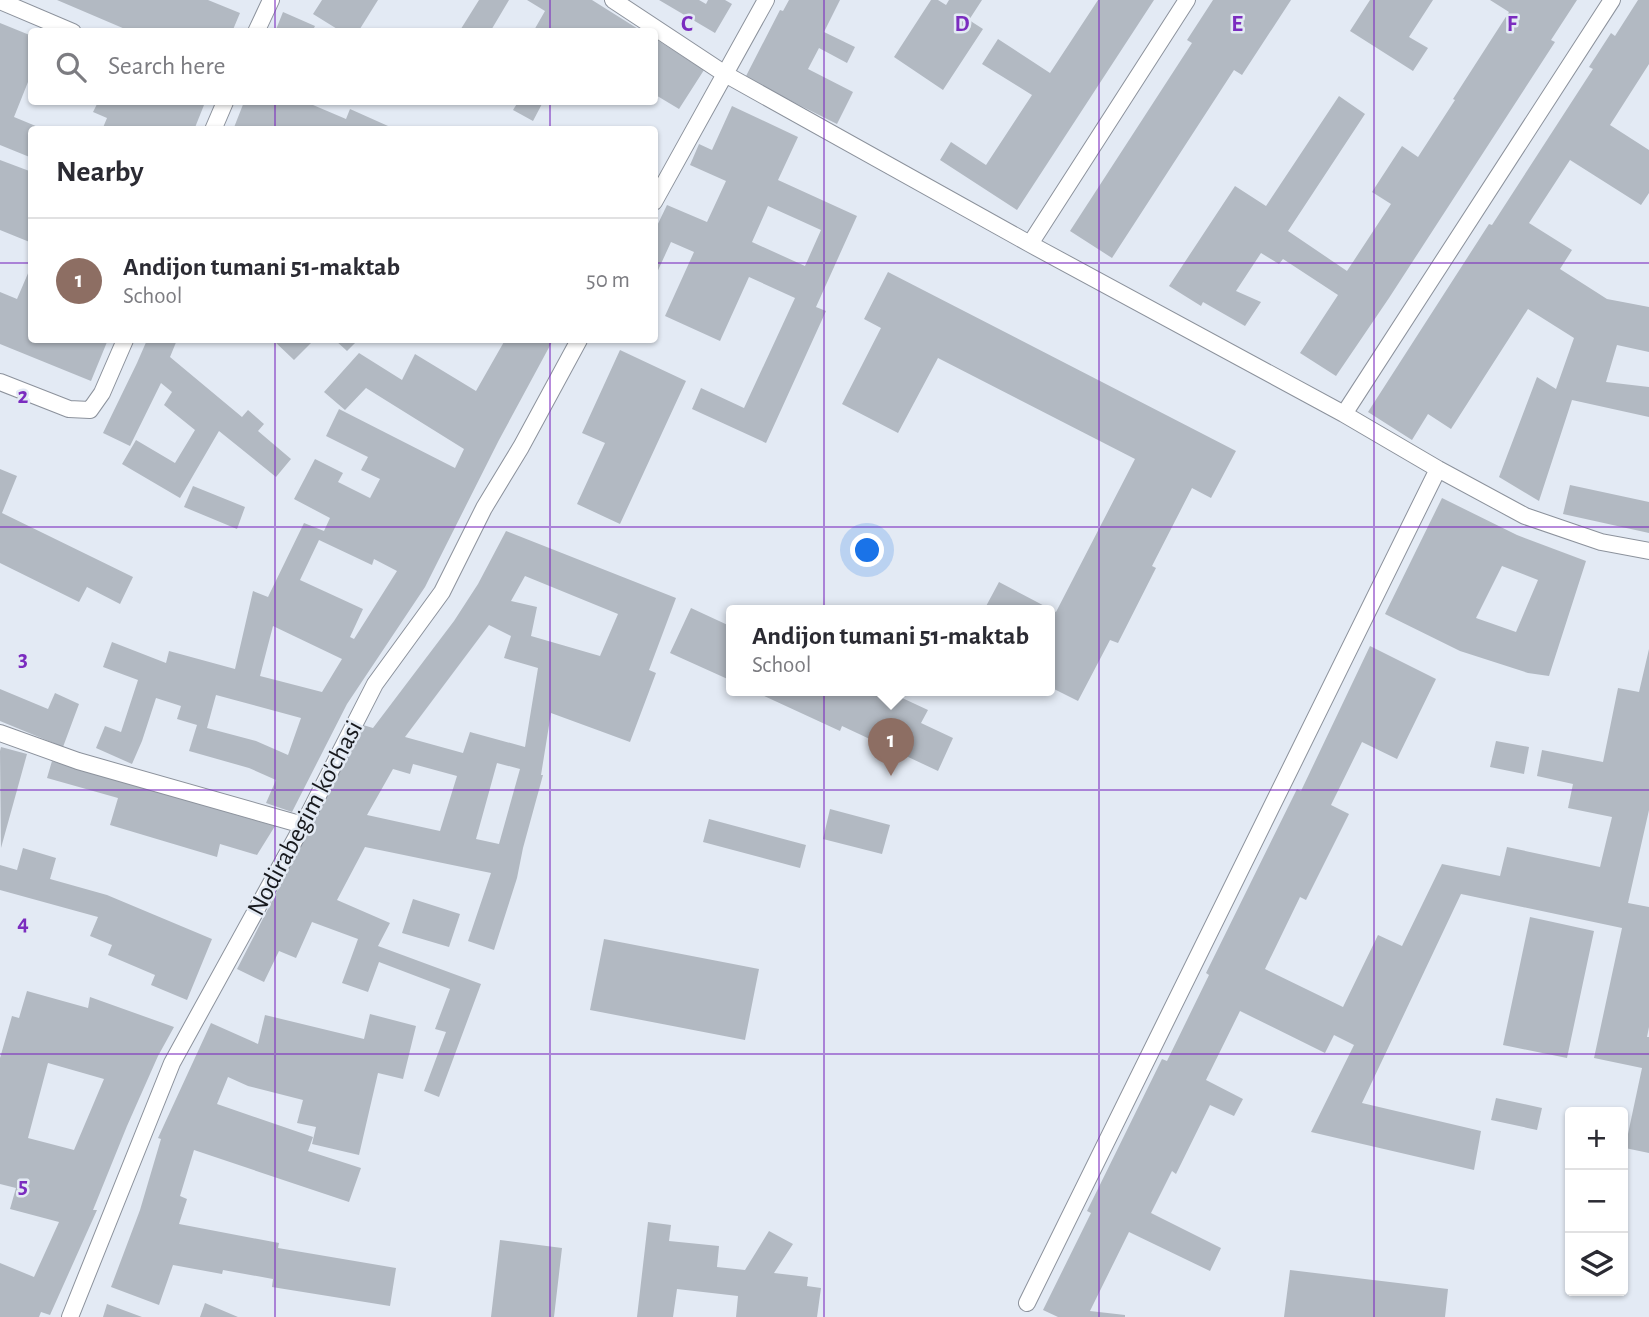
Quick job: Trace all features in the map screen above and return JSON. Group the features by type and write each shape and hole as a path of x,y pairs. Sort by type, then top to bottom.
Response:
{"lane":[{"path":"259,28 271,0"},
{"path":"613,0 655,28"},
{"path":"658,195 766,0"},
{"path":"1030,244 1187,0"},
{"path":"1344,414 1612,0"},
{"path":"0,1 64,28"},
{"path":"658,30 724,74 1525,516 1601,542 1649,551"},
{"path":"215,126 224,105"},
{"path":"0,382 69,409 90,410 102,393 124,343"},
{"name":"Nodirabegim ko'chasi","path":"70,1317 172,1063 303,825 375,684 442,592 484,508 521,447 577,343"},
{"path":"1027,1303 1438,469"},
{"path":"0,733 78,761 303,825"}],"building":[{"path":"57,0 208,0 240,13 234,28 123,28"},
{"path":"322,0 378,0 360,28 336,28 313,14"},
{"path":"479,0 509,0 492,28 462,28"},
{"path":"527,0 592,0 637,28 535,28 545,11"},
{"path":"659,0 699,0 706,4 708,0 725,0 732,4 715,33"},
{"path":"789,0 840,0 824,32 855,47 847,63 819,48 808,69 853,92 837,124 745,78 780,10 783,11"},
{"path":"931,0 938,0 946,5 949,0 982,0 969,20 983,29 943,90 894,57"},
{"path":"1098,0 1154,0 1017,210 940,160 951,142 986,165 1032,95 982,64 998,39 1050,73"},
{"path":"1213,0 1291,0 1242,75 1234,70 1112,258 1070,231 1192,43 1187,40"},
{"path":"1370,0 1433,0 1409,37 1428,48 1413,71 1350,31"},
{"path":"1490,0 1577,0 1551,40 1555,42 1336,376 1300,353 1338,295 1283,259 1279,264 1261,253 1236,291 1261,302 1245,326 1203,302 1201,306 1169,286 1235,186 1266,206 1339,96 1365,114 1288,231 1347,271 1391,204 1372,192 1402,146 1418,157 1509,12"},
{"path":"1638,0 1649,0 1649,64 1610,125 1649,150 1649,193 1641,205 1570,160 1529,223 1572,250 1560,269 1607,299 1649,307 1649,352 1617,345 1606,382 1649,387 1649,417 1572,400 1539,501 1499,477 1537,377 1556,389 1574,338 1528,309 1451,429 1428,414 1412,440 1368,412 1593,69 1589,67 1611,33 1615,36"},
{"path":"283,12 315,26 314,28 277,28"},
{"path":"0,23 28,34 28,82 14,117 36,126 28,126 28,156 0,145"},
{"path":"658,41 704,70 679,109 658,96"},
{"path":"96,105 204,105 196,126 104,126 107,118 93,112"},
{"path":"243,105 313,105 346,119 350,109 388,126 235,126"},
{"path":"516,105 541,105 533,121 513,110"},
{"path":"732,106 798,137 778,180 857,216 816,307 826,311 766,443 692,409 701,388 744,408 795,298 749,277 720,341 665,316 694,252 671,242 658,270 658,224 667,205 707,222 726,181 690,165 699,144 712,150","holes":["768,206 821,230 805,266 752,242"]},
{"path":"0,160 28,170 28,241 0,230"},
{"path":"888,272 1236,451 1211,498 1192,488 1152,566 1156,568 1118,643 1110,640 1078,701 1055,690 1055,611 1135,459 938,358 898,433 842,404 881,328 864,319"},
{"path":"28,273 28,343 107,343 91,381 0,344 0,292 17,299"},
{"path":"146,343 176,343 170,357 242,417 248,410 264,424 258,431 291,459 276,477 219,431 180,498 122,464 136,440 175,463 195,430 164,405 172,392 161,383 130,446 103,433"},
{"path":"276,343 311,343 294,360"},
{"path":"338,343 355,343 347,351"},
{"path":"503,343 551,343 425,587 347,704 292,812 266,803 276,780 249,768 189,751 197,725 177,719 181,706 156,698 132,764 96,748 105,726 121,732 138,680 103,667 112,642 166,663 169,651 235,669 253,591 268,597 304,523 324,531 330,518 294,499 315,459 343,473 338,482 370,498 380,479 361,470 368,457 326,436 339,409 455,468 464,449 366,388 345,410 324,392 359,353 402,380 415,354 476,391","holes":["319,540 372,565 374,559 397,571 354,639 350,637 363,609 300,580","273,626 342,659 322,692 260,676","216,695 301,718 288,755 256,741 207,728"]},
{"path":"620,350 686,381 620,524 577,504 605,443 582,433"},
{"path":"0,469 17,476 2,513 133,577 120,604 87,587 79,602 0,563"},
{"path":"1570,485 1649,502 1649,533 1563,514"},
{"path":"193,486 245,507 237,529 184,507"},
{"path":"1442,498 1517,535 1586,561 1549,676 1528,673 1460,651 1385,614","holes":["1502,566 1538,580 1516,632 1476,618"]},
{"path":"506,531 676,598 649,670 656,673 630,742 551,713 543,775 517,878 494,950 468,941 491,873 365,847 337,900 390,923 378,946 481,984 439,1097 424,1091 446,1032 435,1029 450,989 379,962 368,992 342,983 358,939 312,922 296,958 279,951 264,982 237,969 363,725 373,728 454,621 478,584","holes":["525,576 618,614 600,656 531,636 537,607 511,601","489,625 511,636 504,658 538,668 525,747 470,732 463,753 405,737","497,763 520,769 499,844 476,839","413,764 457,776 440,831 367,815 393,769 410,774"]},
{"path":"999,582 1043,605 987,605"},
{"path":"691,608 726,624 726,678 670,653"},
{"path":"1370,646 1436,679 1397,759 1362,742 1331,805 1349,814 1306,900 1300,897 1265,969 1343,1007 1378,935 1402,946 1442,864 1500,876 1507,847 1600,867 1612,817 1568,808 1573,784 1537,776 1542,750 1603,762 1618,688 1639,692 1649,649 1649,810 1628,903 1649,907 1649,1153 1628,1149 1628,1134 1642,1068 1594,1058 1622,928 1461,894 1362,1103 1481,1131 1474,1170 1311,1132 1354,1045 1334,1035 1325,1053 1240,1011 1206,1080 1243,1099 1234,1116 1210,1105 1176,1174 1172,1171 1151,1213 1221,1248 1210,1271 1129,1232 1090,1311 1125,1317 1058,1317 1043,1310 1091,1213 1087,1211 1162,1059 1167,1061 1209,975 1206,973 1297,789 1301,791"},
{"path":"0,689 48,709 55,693 79,704 63,747 0,721"},
{"path":"764,696 898,696 928,710 921,723 953,738 938,771 842,726 840,731"},
{"path":"1496,741 1529,747 1524,774 1490,767"},
{"path":"1,747 27,754 1,848 0,751"},
{"path":"52,761 275,826 257,855 220,844 217,857 110,825 118,798 47,778"},
{"path":"830,809 890,825 882,854 823,839"},
{"path":"709,819 806,845 800,868 703,842"},
{"path":"23,848 56,858 50,879 107,895 212,939 187,1000 151,985 155,975 108,955 112,945 90,936 98,917 0,890 0,865 17,870"},
{"path":"413,899 460,914 449,947 402,933"},
{"path":"1530,917 1594,931 1567,1058 1503,1045"},
{"path":"604,939 759,969 745,1040 590,1010"},
{"path":"27,991 88,1008 90,997 174,1027 127,1126 93,1210 97,1210 50,1315 41,1312 39,1317 0,1317 0,1263 34,1277 59,1222 10,1209 16,1188 0,1184 0,1058 12,1016 19,1018","holes":["48,1063 104,1079 74,1150 28,1138"]},
{"path":"370,1014 416,1026 403,1079 378,1073 359,1155 312,1144 316,1127 297,1123 303,1100 248,1086 228,1077 217,1104 313,1137 308,1151 361,1168 349,1202 194,1150 180,1196 187,1199 179,1224 279,1243 278,1248 396,1268 390,1306 272,1287 273,1279 223,1270 222,1274 173,1265 159,1305 111,1287 140,1210 161,1139 158,1138 211,1023 258,1044 265,1015 364,1039"},
{"path":"1496,1098 1542,1108 1537,1130 1491,1120"},
{"path":"648,1222 671,1225 669,1241 719,1246 717,1267 745,1270 769,1231 793,1244 774,1273 808,1277 807,1286 821,1288 817,1317 736,1317 738,1296 677,1289 673,1317 637,1317"},
{"path":"500,1240 562,1248 554,1317 491,1317"},
{"path":"1290,1270 1448,1289 1445,1317 1284,1317"},
{"path":"205,1303 238,1317 200,1317"},
{"path":"107,1304 142,1317 103,1317"}],"place":[{"name":"Andijon tumani 51-maktab","path":"891,776"}]}
